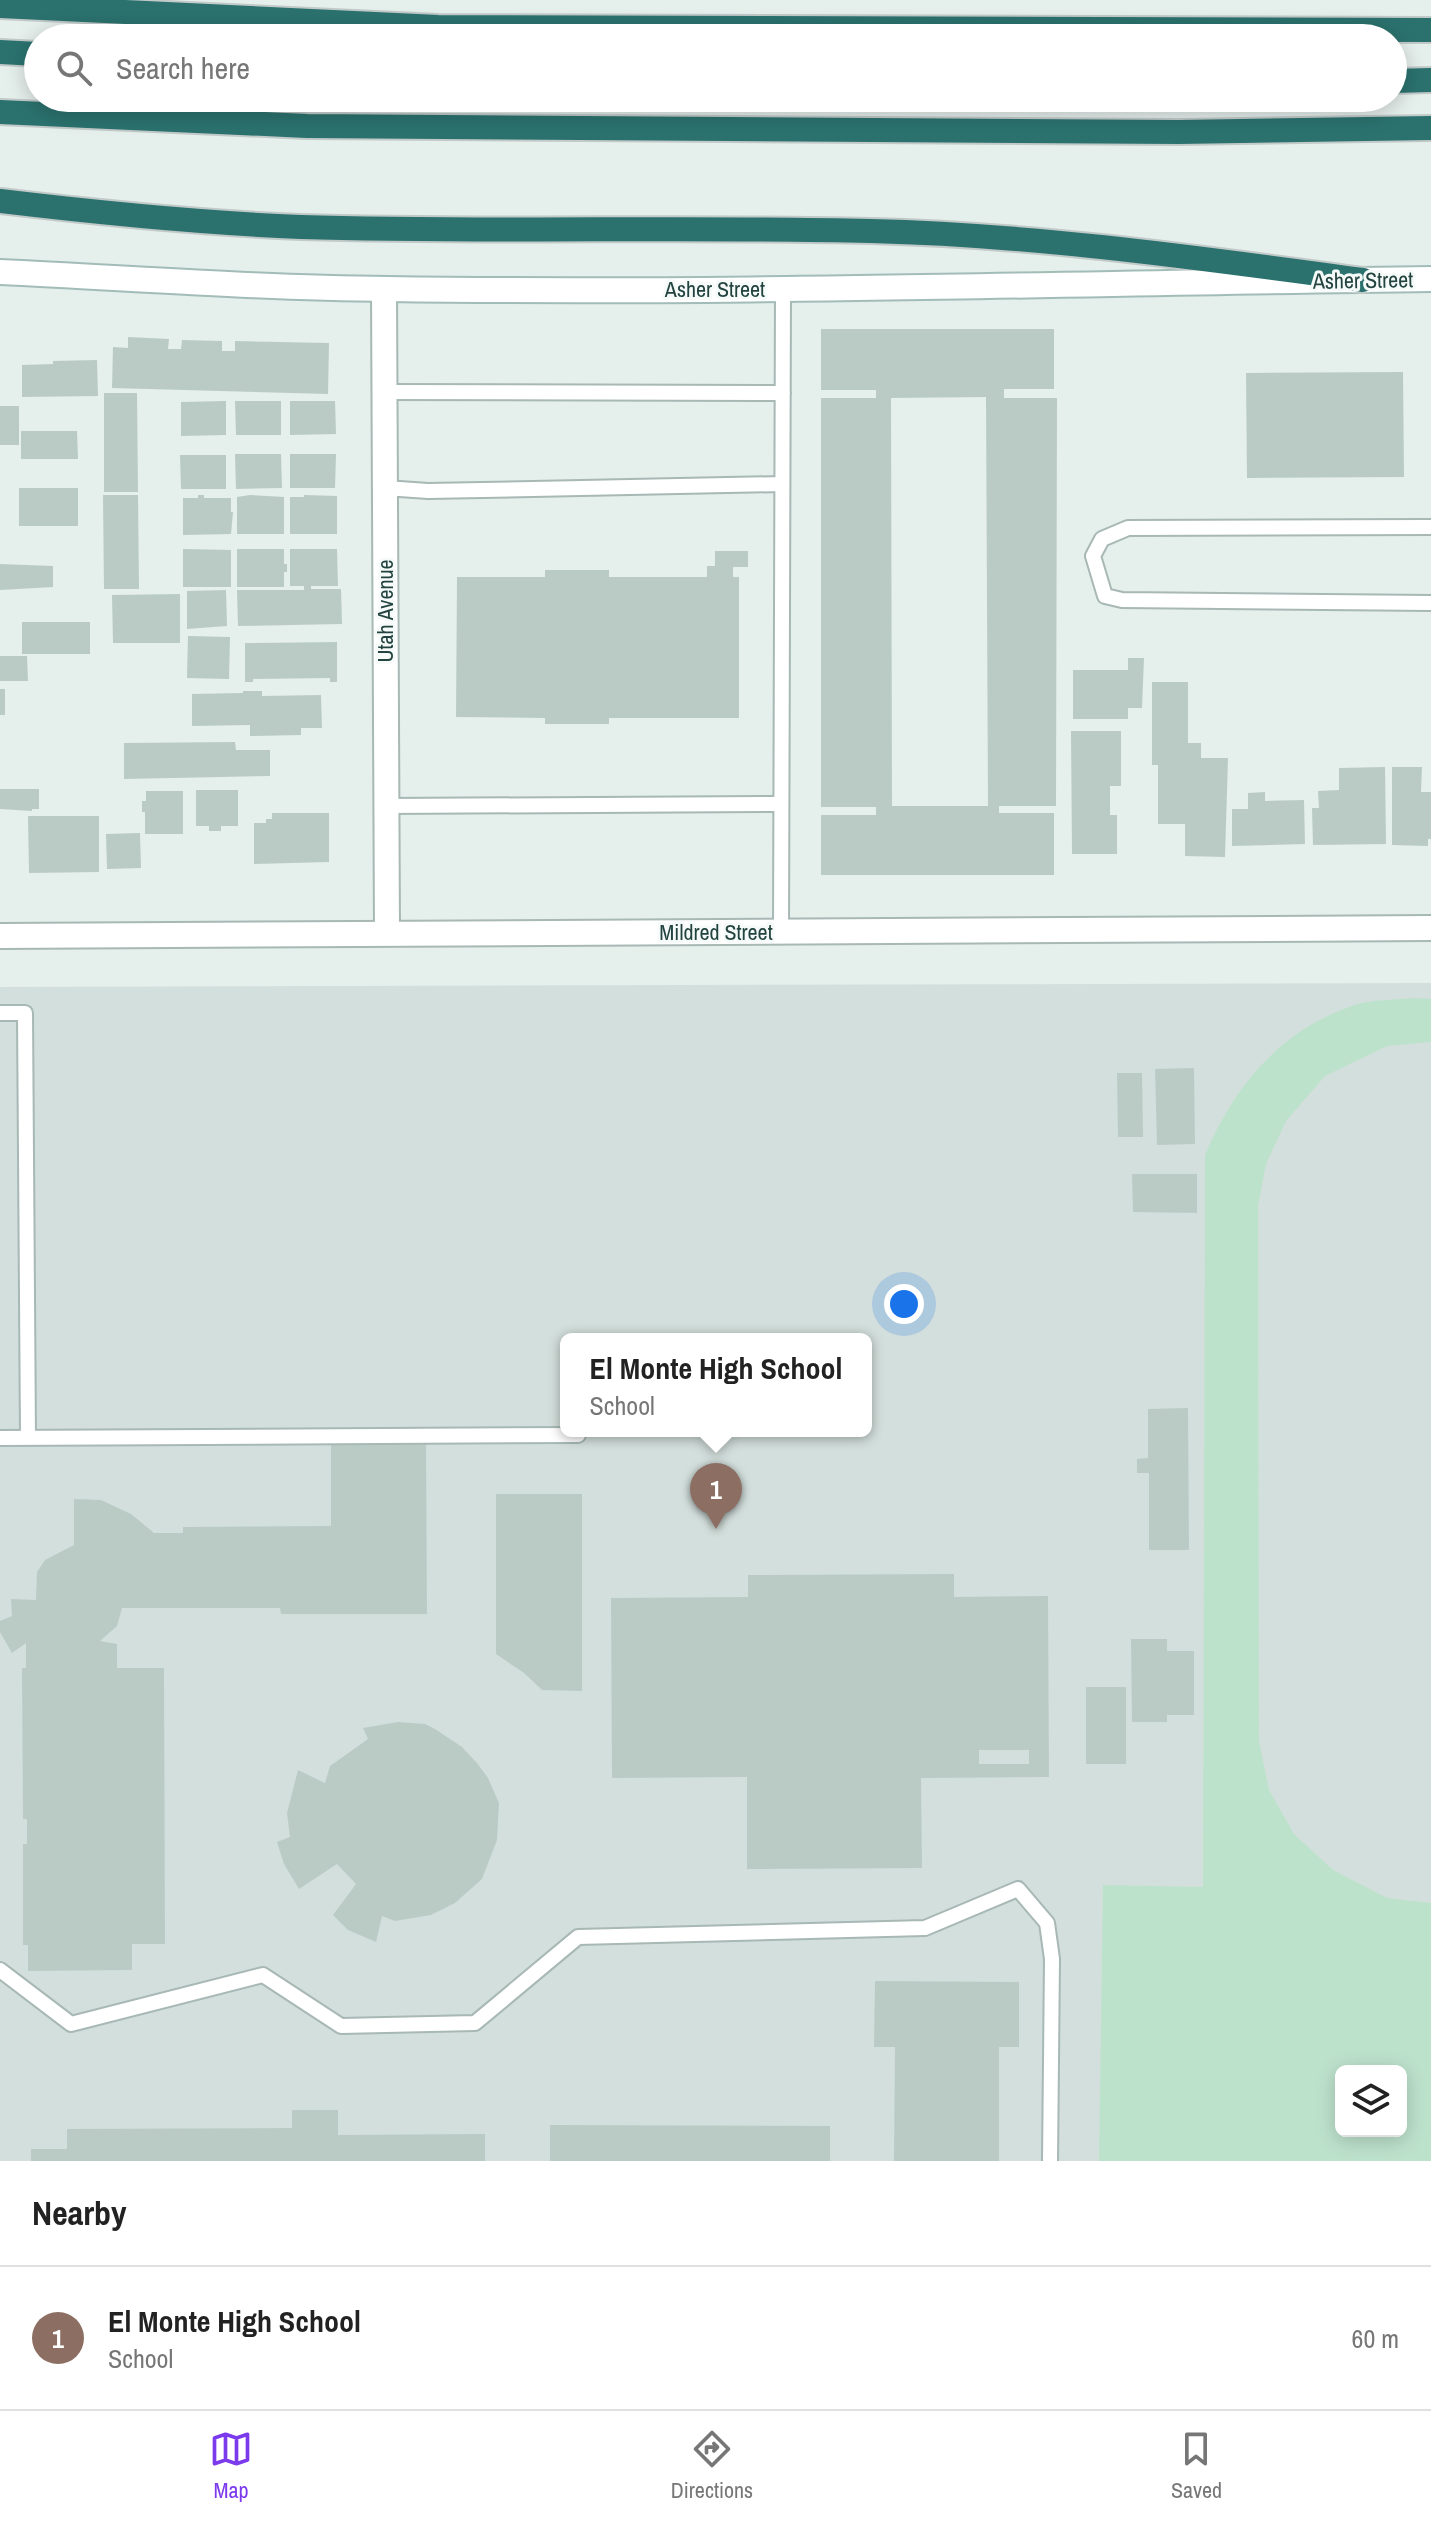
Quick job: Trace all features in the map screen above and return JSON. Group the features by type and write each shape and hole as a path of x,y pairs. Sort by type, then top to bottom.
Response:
{"highway":[{"path":"0,6 375,24"},
{"path":"1407,30 1431,30"},
{"path":"0,52 24,53"},
{"path":"1407,81 1431,80"},
{"path":"0,112 322,126 1163,132 1431,128"},
{"path":"0,201 167,218 298,227 870,231 983,235 1128,249 1363,280"}],"street":[{"name":"Asher Street","path":"0,272 384,289 783,289 1431,279"},
{"name":"Utah Avenue","path":"384,289 387,933"},
{"name":"Mildred Street","path":"0,936 1431,928"}],"lane":[{"path":"781,932 783,289"},
{"path":"384,392 783,393"},
{"path":"385,488 428,491 782,484"},
{"path":"1431,527 1128,528 1102,539 1093,556 1105,596 1122,600 1431,603"},
{"path":"386,806 781,804"},
{"path":"0,1013 25,1013 28,1438"},
{"path":"0,1438 560,1435"},
{"path":"0,1970 71,2024 263,1975 341,2026 475,2023 578,1937 925,1928 1018,1889 1047,1923 1052,1959 1050,2161"}],"shaded area":[{"path":"1431,983 1431,2161 0,2161 0,987"}],"green space":[{"path":"1431,999 1431,1042 1387,1046 1325,1076 1286,1121 1266,1164 1258,1206 1259,1741 1269,1790 1294,1834 1333,1870 1387,1898 1431,1903 1431,2161 1099,2161 1103,1885 1203,1887 1205,1155 1217,1129 1247,1082 1284,1044 1331,1014 1378,1000"}],"building":[{"path":"821,329 1054,329 1054,389 1004,389 1004,398 1057,398 1056,806 999,806 999,813 1054,813 1054,875 821,875 821,815 876,815 876,807 821,807 821,398 876,398 876,390 821,390","holes":["986,397 988,806 892,806 891,398"]},
{"path":"128,337 169,339 168,349 181,349 182,340 222,341 222,351 235,351 235,341 329,343 328,394 112,388 113,347 128,348"},
{"path":"97,360 98,396 22,397 22,365"},
{"path":"1403,372 1404,477 1247,478 1246,373"},
{"path":"104,393 137,393 138,492 104,492"},
{"path":"226,401 226,435 181,436 181,402"},
{"path":"235,401 281,401 281,435 236,435"},
{"path":"290,401 335,401 336,434 290,435"},
{"path":"0,406 19,406 19,445 0,445"},
{"path":"21,431 77,431 78,459 21,459"},
{"path":"235,454 281,454 282,488 236,489"},
{"path":"290,454 336,454 335,488 290,488"},
{"path":"180,455 226,455 226,489 181,489"},
{"path":"19,488 78,488 78,526 19,526"},
{"path":"103,495 138,495 139,589 104,589"},
{"path":"198,495 204,495 204,498 231,498 231,534 183,535 183,498 198,498"},
{"path":"337,496 337,534 290,534 290,497"},
{"path":"237,497 284,497 284,534 237,534"},
{"path":"183,549 231,550 231,587 183,587"},
{"path":"237,549 284,549 287,572 284,572 284,587 237,587"},
{"path":"290,549 337,549 338,586 311,586 311,589 341,589 342,624 238,626 237,590 304,590 304,586 290,586"},
{"path":"715,551 748,551 748,567 733,567 733,577 739,577 739,718 609,718 609,724 545,724 545,718 456,717 457,577 545,577 545,570 609,570 609,577 707,577 707,566 715,566"},
{"path":"0,564 53,566 53,587 0,590"},
{"path":"226,590 227,626 187,629 187,591"},
{"path":"180,594 180,643 113,643 112,595"},
{"path":"22,622 90,622 90,654 22,654"},
{"path":"188,636 230,637 229,679 187,678"},
{"path":"337,642 337,682 330,682 330,678 253,679 253,682 245,682 245,643"},
{"path":"0,656 27,656 28,681 0,681"},
{"path":"1128,658 1144,658 1142,708 1128,708 1128,719 1073,719 1073,670 1128,670"},
{"path":"1152,682 1188,682 1188,743 1201,743 1201,758 1228,758 1225,857 1185,856 1185,824 1158,824 1158,765 1152,765"},
{"path":"0,689 5,689 5,715 0,715"},
{"path":"262,691 262,696 321,695 322,728 301,728 301,735 250,736 250,725 192,726 192,694"},
{"path":"1071,731 1121,731 1121,786 1110,786 1110,815 1117,815 1117,854 1072,854"},
{"path":"235,742 236,750 270,750 270,776 124,779 124,743"},
{"path":"1385,767 1386,844 1313,845 1312,808 1319,808 1318,791 1339,790 1339,768"},
{"path":"1392,767 1422,767 1421,792 1431,792 1431,839 1428,839 1428,846 1392,845"},
{"path":"0,789 39,789 39,809 0,809"},
{"path":"196,790 238,790 238,826 221,826 221,831 209,831 209,826 196,826"},
{"path":"146,791 183,791 183,834 145,834 142,801 146,801"},
{"path":"1265,792 1265,801 1304,800 1305,844 1232,846 1232,809 1248,809 1248,793"},
{"path":"272,813 329,813 329,862 254,864 254,823 266,823 266,819 272,819"},
{"path":"28,816 99,816 99,872 29,873"},
{"path":"140,833 141,868 107,869 106,834"},
{"path":"1194,1068 1195,1144 1157,1145 1155,1069"},
{"path":"1117,1073 1142,1073 1143,1137 1118,1137"},
{"path":"1132,1174 1197,1174 1197,1213 1133,1212"},
{"path":"1188,1408 1189,1550 1149,1550 1149,1473 1137,1473 1137,1459 1148,1458 1148,1409"},
{"path":"331,1443 426,1443 427,1614 281,1614 280,1608 122,1608 117,1626 100,1641 117,1644 117,1668 164,1668 165,1944 132,1944 132,1970 28,1971 28,1945 23,1945 23,1844 27,1844 27,1819 23,1819 22,1668 26,1668 26,1643 12,1653 0,1632 0,1621 12,1616 11,1599 36,1600 37,1572 45,1560 74,1545 74,1499 101,1500 131,1514 154,1533 183,1533 183,1527 331,1526"},
{"path":"496,1494 582,1494 582,1691 542,1690 496,1654"},
{"path":"954,1574 954,1597 1048,1596 1049,1777 921,1778 922,1868 747,1869 747,1777 612,1778 611,1598 748,1597 748,1575","holes":["979,1750 1029,1750 1029,1764 979,1764"]},
{"path":"1131,1639 1167,1639 1167,1651 1194,1651 1194,1715 1167,1715 1167,1722 1132,1722"},
{"path":"1086,1687 1126,1687 1126,1764 1086,1764"},
{"path":"398,1722 425,1724 435,1729 462,1747 477,1763 488,1778 499,1803 497,1840 482,1879 455,1903 431,1915 395,1921 382,1916 376,1942 348,1930 333,1915 356,1884 337,1864 299,1889 284,1864 277,1842 290,1837 287,1813 298,1770 325,1783 330,1766 368,1739 363,1728"},
{"path":"875,1981 1019,1982 1019,2047 999,2047 999,2161 894,2161 895,2047 874,2047"},
{"path":"292,2110 338,2110 338,2135 485,2134 485,2161 31,2161 31,2149 67,2149 67,2129 292,2128"},
{"path":"550,2125 830,2126 830,2161 550,2161"}],"place":[{"name":"El Monte High School","path":"716,1529"}]}
